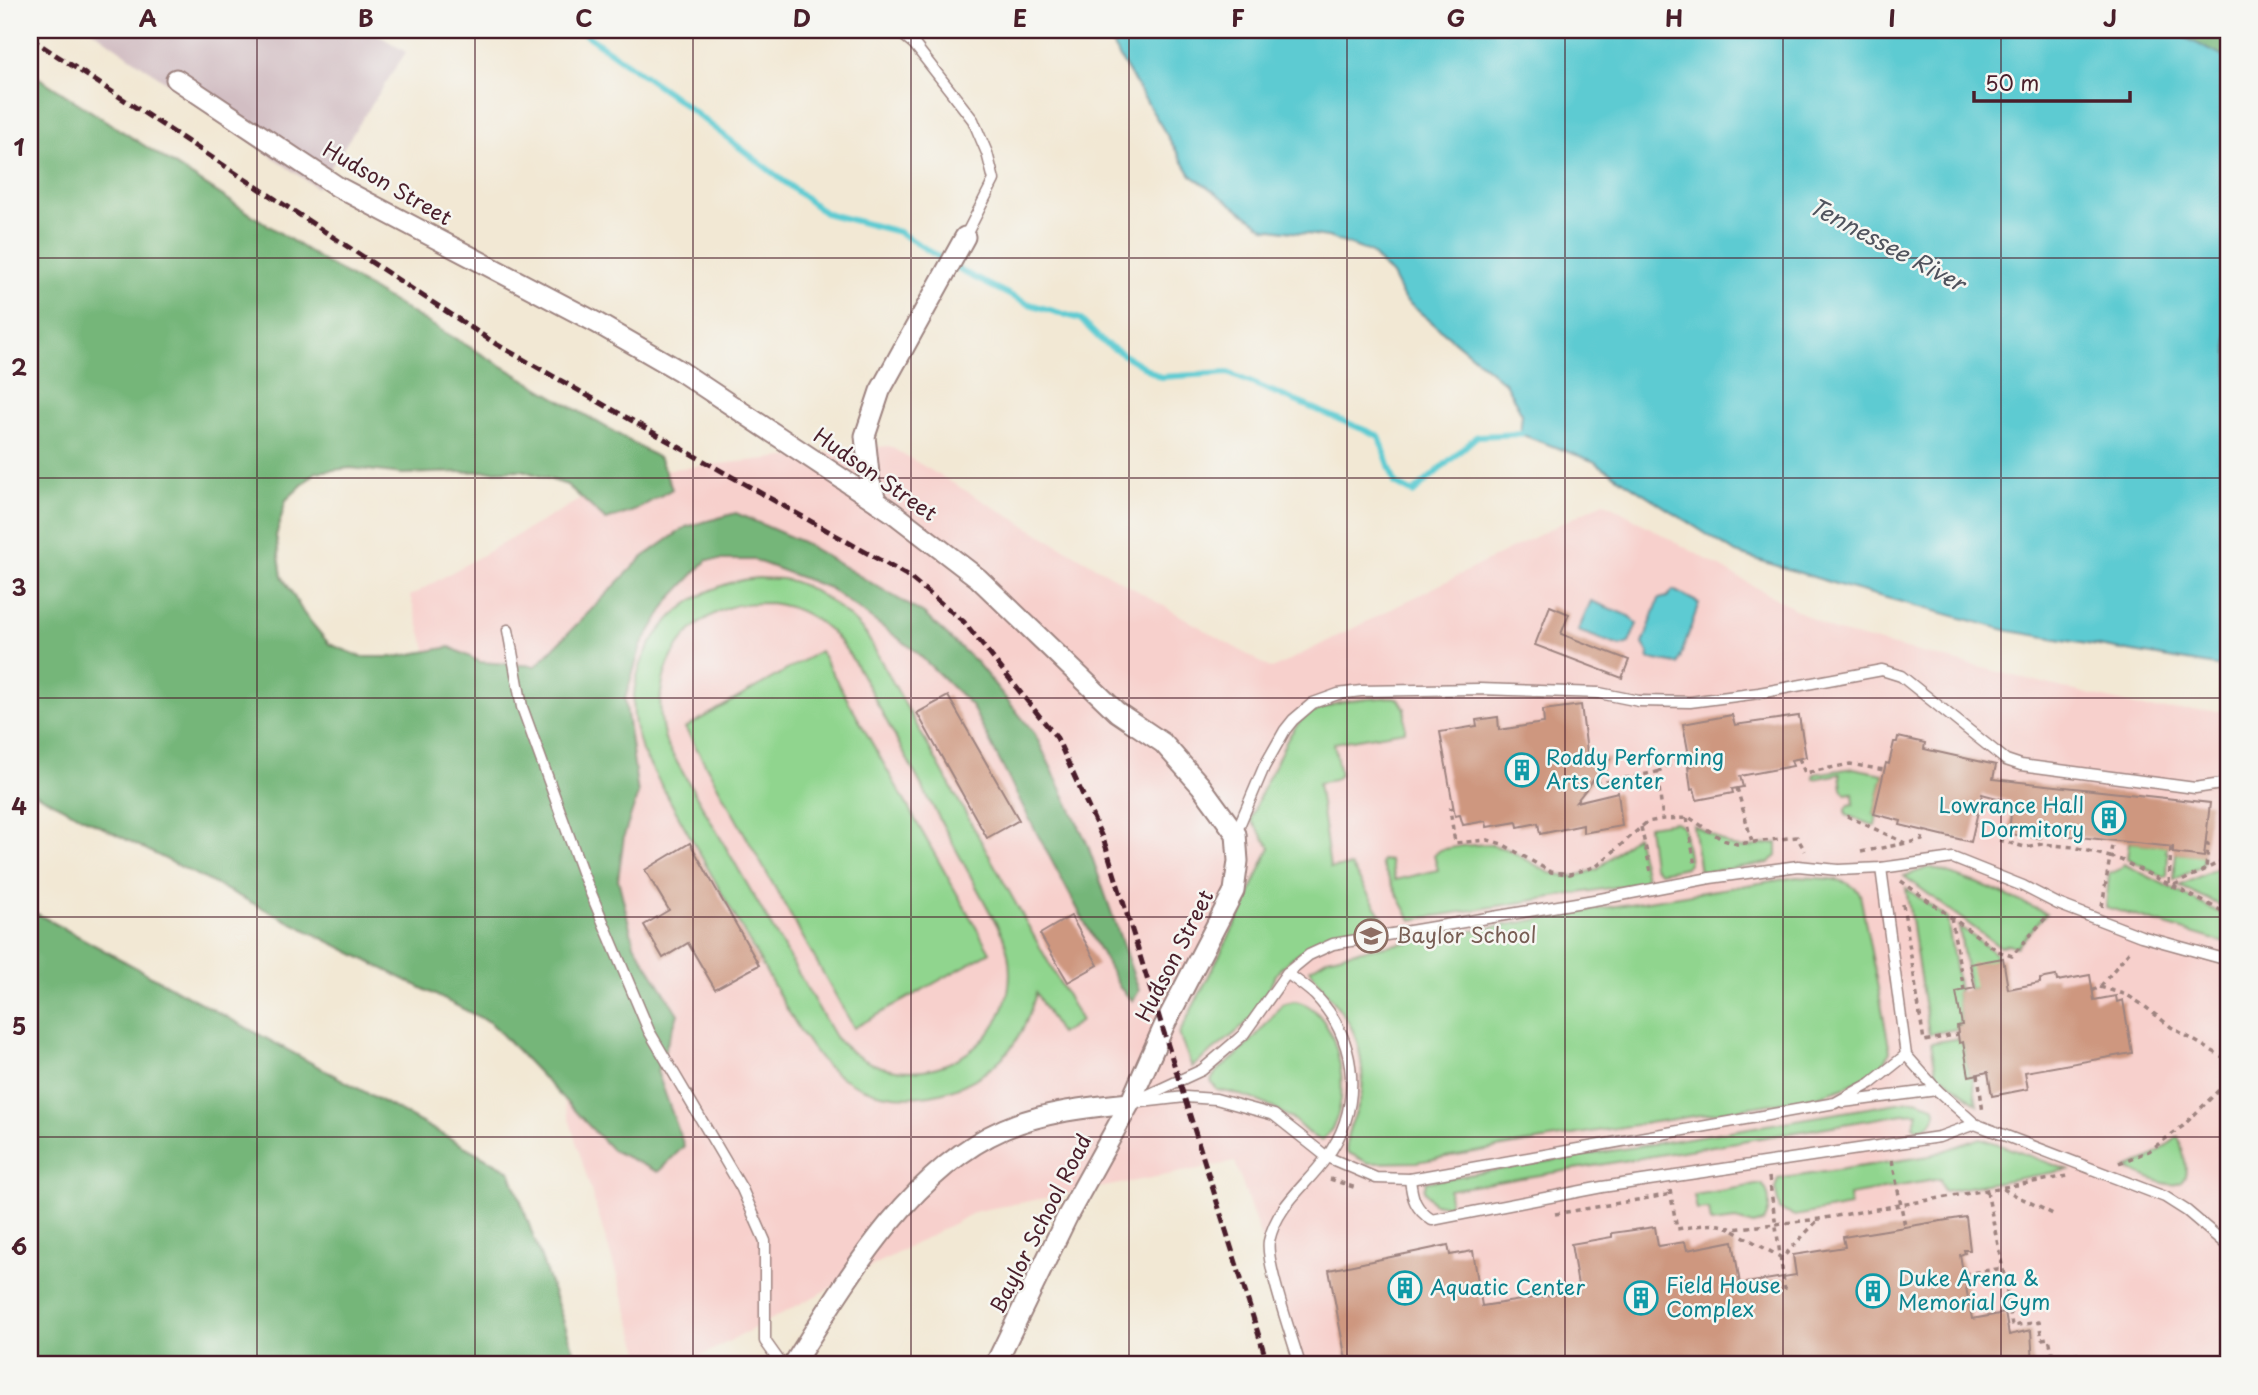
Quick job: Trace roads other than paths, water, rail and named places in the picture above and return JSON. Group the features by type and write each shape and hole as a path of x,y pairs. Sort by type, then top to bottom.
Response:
{"street":[{"name":"Hudson Street","path":"176,79 338,187 597,323 680,371 877,502 978,578 1117,712 1163,743 1201,786 1236,834 1238,861 1234,891 1164,1026 1130,1103"},
{"path":"877,502 870,483 865,436 880,391 965,237"},
{"path":"793,1365 847,1279 913,1194 964,1152 1004,1129 1034,1119 1084,1107 1130,1103"},
{"name":"Baylor School Road","path":"995,1365 1068,1215 1130,1103"}],"lane":[{"path":"897,30 914,44 973,121 987,153 994,180 965,237"},
{"path":"508,630 522,707 582,872 649,1031 742,1189 765,1241 765,1341 782,1365"},
{"path":"1236,834 1264,767 1293,720 1312,703 1338,694 1361,691 1493,689 1599,693 1639,701 1690,702 1759,693 1882,670 1901,677 2006,760 2021,765 2195,788 2228,783"},
{"path":"1130,1103 1202,1070 1243,1035 1287,973 1309,955 1333,944 1710,878 1798,866 1838,870 1953,858 2024,886 2058,904 2141,936 2228,960"},
{"path":"1881,867 1906,1055 1937,1090 1975,1124 2165,1197 2187,1210 2228,1246"},
{"path":"1287,973 1315,995 1334,1018 1345,1045 1353,1082 1351,1105 1327,1157 1292,1196 1269,1243 1270,1262 1300,1365"},
{"path":"1835,1103 1871,1083 1906,1055"},
{"path":"1130,1103 1185,1097 1216,1100 1274,1115 1327,1157 1376,1178 1410,1179 1835,1103 1937,1090"},
{"path":"1410,1179 1412,1196 1418,1211 1432,1220 1601,1187 1939,1137 1975,1124"}],"water":[{"name":"Tennessee River","path":"1103,30 2170,30 2228,59 2228,668 2010,631 1842,586 1736,553 1593,461 1520,434 1522,414 1505,383 1404,299 1392,275 1370,252 1328,237 1265,228 1191,175"},
{"path":"1673,590 1699,603 1678,664 1649,659 1643,644 1659,599 1667,597"},
{"path":"1591,601 1629,616 1637,624 1629,643 1620,646 1578,631"}],"waterway":[{"path":"579,30 669,93 825,213 899,232 961,271 1026,303 1080,319 1103,342 1160,377 1228,373 1379,436 1395,483 1413,493 1477,436 1520,434 1526,430"}],"railway":[{"path":"30,38 496,344 908,576 964,622 1057,738 1105,844 1268,1365"}],"place":[{"name":"Roddy Performing Arts Center","path":"1522,770"},
{"name":"Lowrance Hall Dormitory","path":"2109,818"},
{"name":"Baylor School","path":"1371,936"},
{"name":"Aquatic Center","path":"1405,1288"},
{"name":"Duke Arena & Memorial Gym","path":"1873,1291"},
{"name":"Field House Complex","path":"1641,1298"}]}
